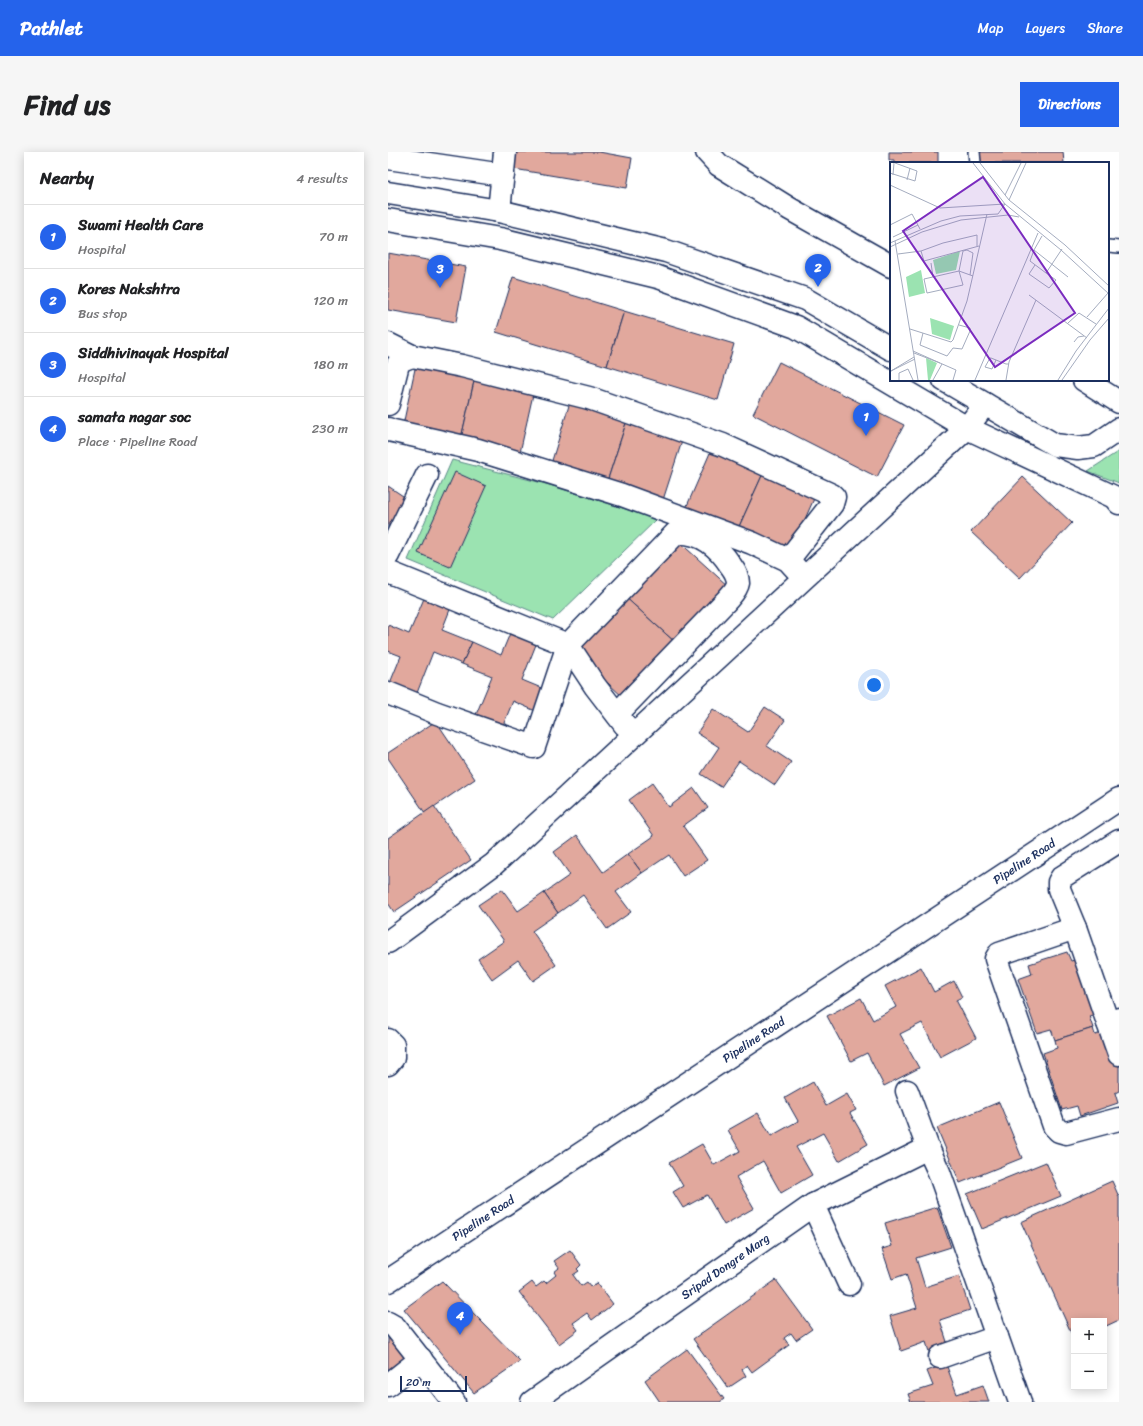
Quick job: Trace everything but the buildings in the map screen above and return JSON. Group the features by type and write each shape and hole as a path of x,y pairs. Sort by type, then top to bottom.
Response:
{"street":[{"path":"499,211 505,152"},
{"path":"707,152 719,165 790,210 890,265"},
{"path":"388,158 503,175"},
{"path":"388,192 499,211 666,251 805,299 890,348"},
{"path":"388,220 500,239 658,277 796,327 967,428 1114,497 1119,503"},
{"path":"388,344 412,356 462,366 589,398 723,445 832,495 834,497 832,504 788,560"},
{"path":"388,404 398,364 402,360 412,356"},
{"path":"946,381 1055,445 1078,448 1094,446 1119,429"},
{"path":"1086,381 1119,402"},
{"path":"388,942 494,864 967,428 985,404"},
{"path":"388,429 478,450 622,495 752,543 788,560 805,577"},
{"path":"388,555 427,475"},
{"path":"388,693 437,713 534,747 568,645 676,532 692,534 708,541 717,547 734,571 738,581 735,589 726,601 617,714"},
{"path":"388,572 568,645 595,686 633,736"},
{"name":"Pipeline Road","path":"388,1281 1119,799"},
{"path":"1119,841 1062,877 1059,882 1059,889 1114,1021 1119,1054"},
{"path":"1075,928 999,954 996,959 1054,1126 1059,1131 1066,1133 1119,1119"},
{"path":"388,1040 392,1045 393,1058 388,1064"},
{"path":"908,1091 928,1148 939,1172 1020,1402"},
{"name":"Sripad Dongre Marg","path":"532,1402 813,1205 928,1148"},
{"path":"813,1205 849,1284"},
{"path":"388,1323 396,1327 454,1402"},
{"path":"940,1357 997,1337"},
{"path":"388,1386 421,1359"}],"lane":[{"path":"974,152 975,162"},
{"path":"1109,246 1119,247"}],"green space":[{"path":"1119,451 1119,483 1088,471"},
{"path":"452,460 550,485 657,519 553,620 408,560"}],"place":[{"name":"Kores Nakshtra","path":"818,287"},
{"name":"Siddhivinayak Hospital","path":"440,288"},
{"name":"Swami Health Care","path":"866,436"},
{"name":"samata nagar soc","path":"460,1335"}]}
